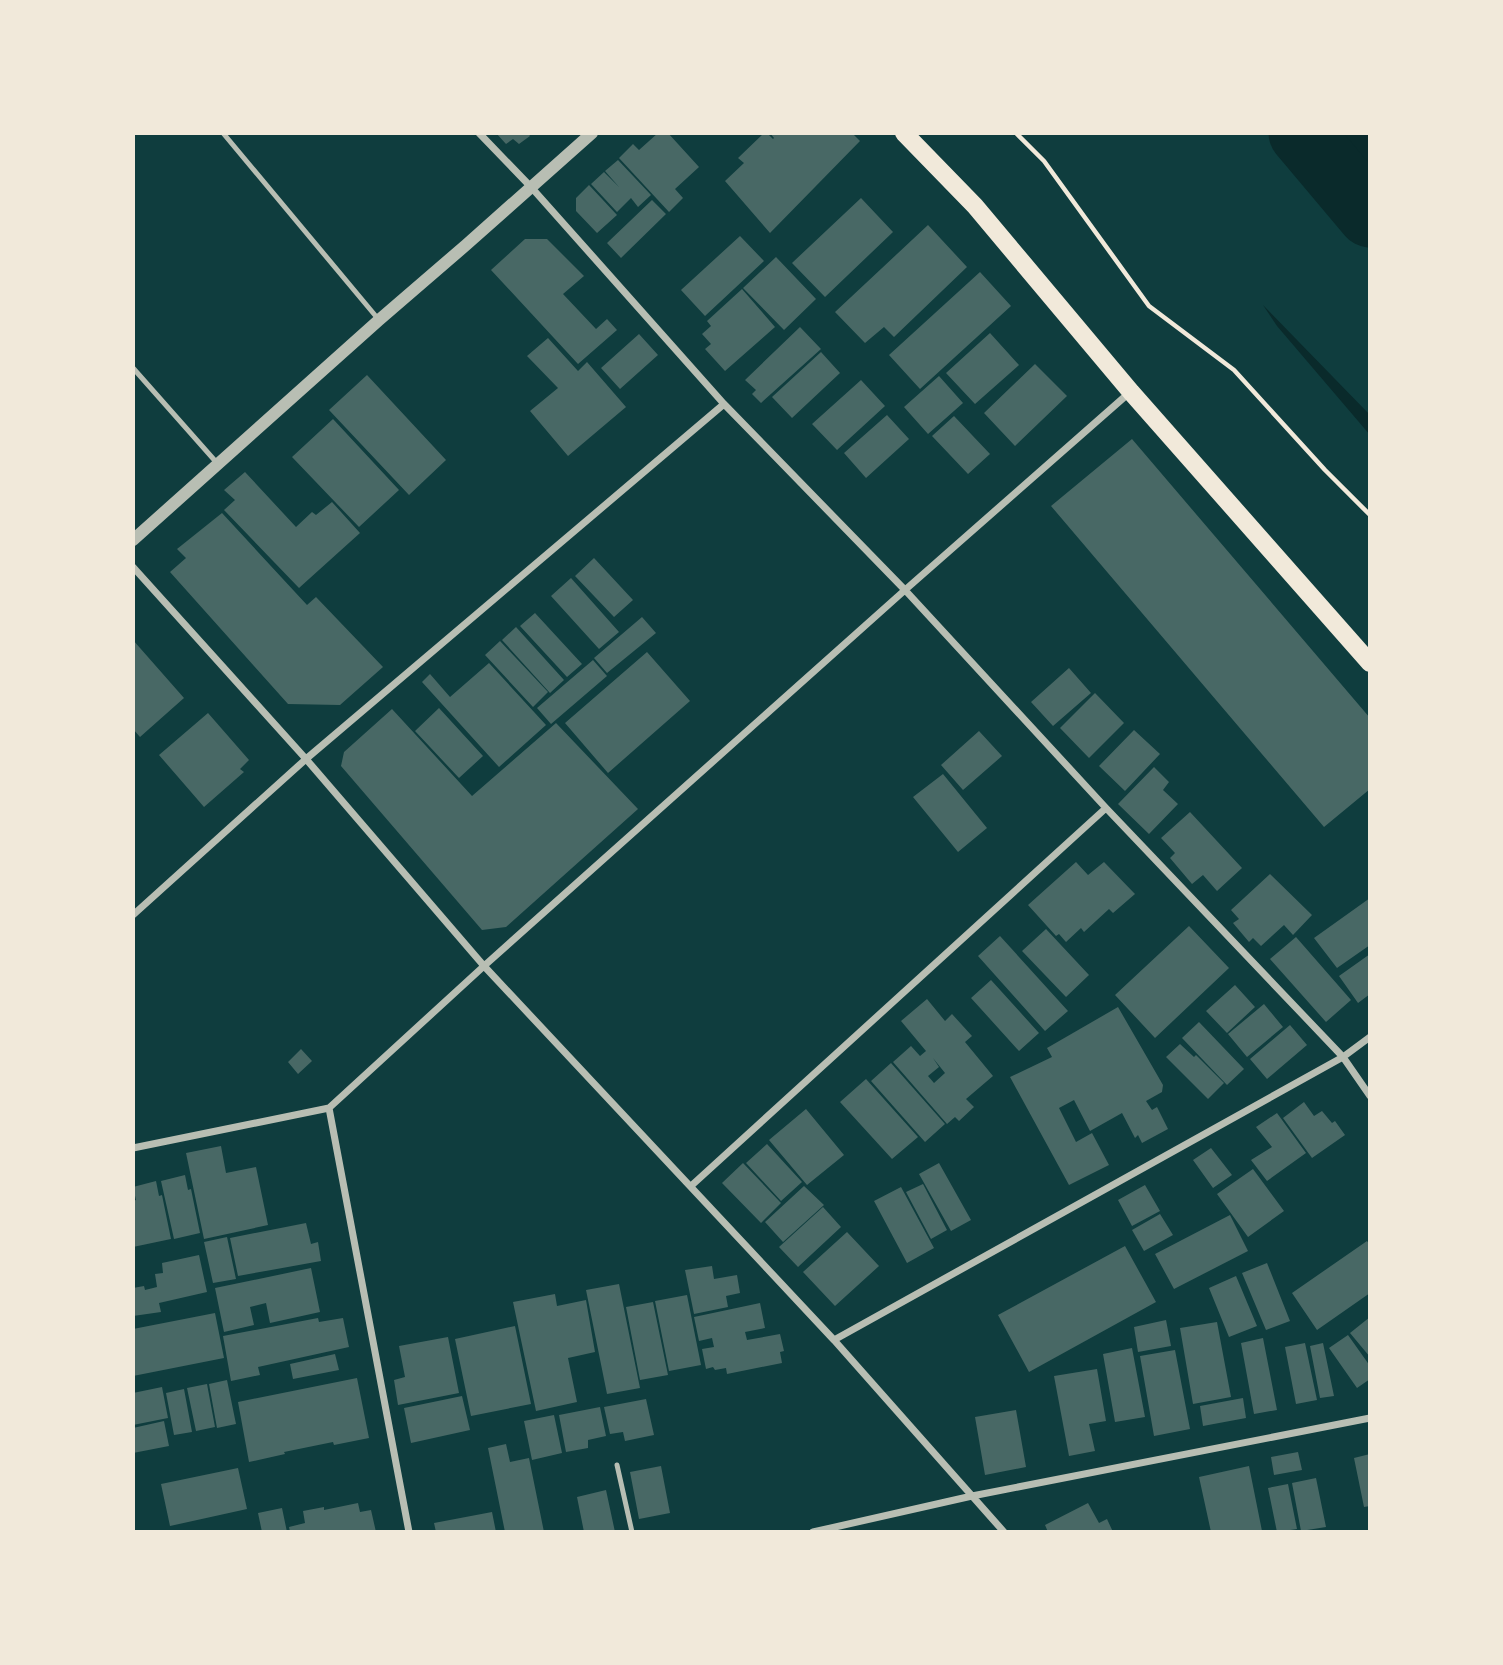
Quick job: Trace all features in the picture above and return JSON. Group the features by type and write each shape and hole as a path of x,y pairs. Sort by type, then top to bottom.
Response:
{"main road":[{"path":"904,133 975,206 1130,393 1370,663"}],"street":[{"path":"479,133 531,187 724,404 905,590 1106,808 1343,1057 1370,1097"},
{"path":"133,540 592,133"},
{"path":"133,1148 329,1108 905,590 1130,393"},
{"path":"133,915 306,760 724,404"},
{"path":"133,567 306,760 484,966 834,1340 1004,1532"},
{"path":"691,1186 1106,808"},
{"path":"834,1340 1343,1057 1370,1037"},
{"path":"329,1108 409,1532"},
{"path":"813,1532 972,1496 1370,1418"}],"lane":[{"path":"223,133 379,320"},
{"path":"133,368 218,464"},
{"path":"617,1465 632,1532"}],"path":[{"path":"1016,133 1044,161 1149,306 1234,370 1370,515"}],"water":[{"path":"1333,133 1370,133 1370,171"},
{"path":"1263,305 1370,415 1370,435 1277,326"}],"building":[{"path":"496,133 528,133 530,136 519,144 513,139 506,144"},
{"path":"658,133 668,133 699,167 675,189 683,198 669,212 619,158 633,144 639,150"},
{"path":"764,133 773,139 770,133 852,133 860,141 770,233 725,181 744,163 738,158"},
{"path":"618,160 651,195 638,207 631,198 617,212 591,184 604,172 619,187 605,171"},
{"path":"589,185 617,215 597,233 576,211 576,198"},
{"path":"861,198 893,232 825,297 792,263"},
{"path":"652,200 666,214 621,258 607,243"},
{"path":"928,225 967,267 894,337 884,327 865,343 835,312"},
{"path":"740,236 764,261 705,316 681,290"},
{"path":"525,239 547,239 584,276 563,294 596,329 607,319 617,330 578,364 491,270"},
{"path":"776,257 816,299 784,330 743,288"},
{"path":"980,272 1011,306 920,389 889,355"},
{"path":"742,289 775,327 725,371 705,349 711,344 702,334 711,326 707,321"},
{"path":"800,327 821,349 761,403 752,394 756,390 745,380"},
{"path":"990,333 1019,365 975,404 946,373"},
{"path":"639,334 658,355 620,389 601,368"},
{"path":"548,338 578,371 587,362 626,407 568,456 530,411 558,388 527,356"},
{"path":"821,352 840,373 792,418 772,397"},
{"path":"1035,364 1067,396 1015,446 984,413"},
{"path":"367,375 446,460 409,495 329,410"},
{"path":"939,376 963,403 928,434 904,407"},
{"path":"861,380 885,406 837,450 812,424"},
{"path":"887,415 909,439 866,478 844,453"},
{"path":"954,416 990,454 968,474 932,436"},
{"path":"333,419 399,490 359,527 292,457"},
{"path":"1132,439 1370,718 1370,789 1324,827 1051,506"},
{"path":"245,472 296,527 312,512 316,515 332,502 360,533 299,588 224,510 235,500 224,490"},
{"path":"222,513 307,605 316,597 383,667 340,705 288,704 170,572 186,558 177,549"},
{"path":"594,558 633,600 614,617 575,576"},
{"path":"571,578 619,632 599,649 551,596"},
{"path":"535,613 582,664 567,677 520,626"},
{"path":"642,617 656,633 607,673 594,658"},
{"path":"516,627 564,680 550,693 502,640"},
{"path":"133,640 184,698 140,737 133,729"},
{"path":"500,641 548,692 533,707 485,655"},
{"path":"647,652 690,701 608,773 565,723"},
{"path":"593,660 607,676 551,724 537,708"},
{"path":"489,663 546,725 499,767 422,682 430,674 450,697"},
{"path":"1069,668 1091,693 1053,726 1031,702"},
{"path":"1095,693 1124,723 1089,758 1060,728"},
{"path":"439,708 483,756 459,778 415,731"},
{"path":"392,709 472,796 556,723 638,809 506,927 482,930 341,766 344,752"},
{"path":"208,713 249,760 240,769 244,772 204,807 159,755"},
{"path":"1134,730 1160,754 1125,791 1099,766"},
{"path":"979,731 1002,756 963,790 941,765"},
{"path":"1154,767 1169,782 1163,790 1178,804 1149,834 1118,804"},
{"path":"943,774 987,828 958,852 913,797"},
{"path":"1190,812 1242,868 1217,891 1203,875 1192,884 1170,858 1175,853 1161,838"},
{"path":"1076,862 1088,875 1104,862 1135,894 1113,913 1109,909 1084,932 1081,928 1066,942 1059,934 1056,936 1028,905"},
{"path":"1270,874 1312,915 1293,935 1284,925 1261,946 1253,938 1249,942 1233,923 1239,919 1231,910"},
{"path":"1370,898 1370,945 1337,968 1314,938"},
{"path":"1189,926 1229,968 1155,1038 1115,995"},
{"path":"1046,929 1089,975 1066,997 1022,951"},
{"path":"1000,936 1068,1011 1045,1031 978,956"},
{"path":"1296,937 1351,1000 1326,1022 1270,959"},
{"path":"1370,954 1370,994 1358,1003 1339,976"},
{"path":"991,980 1039,1033 1019,1051 971,998"},
{"path":"1235,985 1255,1007 1227,1033 1206,1011"},
{"path":"927,999 945,1021 952,1014 972,1036 965,1042 993,1076 966,1099 974,1107 959,1121 955,1117 947,1124 893,1062 911,1046 920,1056 926,1051 901,1021","holes":["933,1058 945,1073 934,1083 928,1076 939,1067"]},
{"path":"1264,1004 1283,1027 1247,1057 1228,1034"},
{"path":"1118,1007 1163,1085 1162,1092 1146,1101 1152,1110 1157,1107 1168,1129 1142,1143 1138,1135 1135,1138 1122,1113 1090,1131 1074,1100 1059,1108 1076,1142 1092,1133 1109,1165 1069,1185 1010,1077 1052,1057 1047,1048"},
{"path":"1199,1022 1244,1069 1227,1085 1182,1038"},
{"path":"1290,1025 1307,1045 1267,1079 1250,1059"},
{"path":"1180,1044 1194,1057 1196,1055 1224,1083 1208,1099 1166,1057"},
{"path":"301,1049 312,1061 298,1074 288,1062"},
{"path":"891,1063 945,1124 925,1142 871,1081"},
{"path":"866,1079 918,1137 892,1159 840,1102"},
{"path":"1304,1102 1314,1116 1322,1111 1332,1123 1335,1121 1345,1135 1312,1158 1283,1118"},
{"path":"806,1109 844,1155 807,1185 769,1140"},
{"path":"1277,1113 1306,1153 1267,1181 1251,1160 1272,1147 1256,1127"},
{"path":"767,1144 802,1182 781,1201 746,1163"},
{"path":"221,1146 226,1173 256,1167 268,1225 204,1239 186,1153"},
{"path":"1211,1148 1232,1175 1213,1188 1193,1160"},
{"path":"743,1163 781,1203 761,1223 722,1183"},
{"path":"939,1163 971,1220 951,1231 919,1174"},
{"path":"1253,1169 1284,1211 1248,1237 1217,1194"},
{"path":"185,1175 188,1190 191,1189 200,1233 174,1239 161,1181"},
{"path":"156,1181 159,1196 162,1195 171,1239 133,1247 133,1201 136,1200 133,1187"},
{"path":"923,1184 947,1230 931,1239 906,1192"},
{"path":"1145,1185 1160,1211 1132,1226 1118,1200"},
{"path":"804,1186 824,1205 783,1242 765,1222"},
{"path":"901,1187 934,1248 907,1263 874,1201"},
{"path":"823,1207 841,1227 798,1267 779,1247"},
{"path":"1160,1214 1173,1235 1144,1251 1132,1230"},
{"path":"1230,1215 1248,1251 1174,1289 1155,1254"},
{"path":"306,1223 311,1244 318,1242 321,1261 238,1276 230,1238"},
{"path":"847,1232 879,1266 835,1306 803,1272"},
{"path":"227,1237 236,1279 213,1283 204,1242"},
{"path":"1367,1241 1370,1245 1370,1293 1317,1330 1292,1293"},
{"path":"1125,1246 1156,1302 1029,1372 998,1315"},
{"path":"199,1255 207,1292 159,1303 161,1312 133,1316 133,1288 144,1286 145,1290 157,1287 155,1274 163,1273 162,1263"},
{"path":"1267,1263 1290,1321 1266,1330 1242,1273"},
{"path":"712,1266 714,1279 737,1275 740,1293 726,1296 728,1307 694,1314 685,1270"},
{"path":"311,1268 320,1312 270,1323 266,1303 250,1307 254,1325 224,1332 215,1288"},
{"path":"1236,1276 1257,1326 1229,1337 1209,1288"},
{"path":"619,1284 640,1388 607,1394 586,1290"},
{"path":"555,1294 557,1306 586,1300 595,1352 568,1358 577,1402 536,1411 513,1302"},
{"path":"687,1295 701,1365 669,1371 655,1301"},
{"path":"653,1302 668,1375 640,1380 626,1307"},
{"path":"760,1303 765,1328 745,1332 747,1340 780,1334 784,1351 780,1352 782,1363 727,1374 726,1368 706,1369 702,1349 714,1347 712,1338 699,1341 694,1317"},
{"path":"215,1313 224,1358 133,1376 133,1329"},
{"path":"1370,1317 1370,1357 1350,1333"},
{"path":"318,1318 319,1322 343,1318 349,1347 258,1367 260,1375 231,1381 223,1336"},
{"path":"1166,1320 1171,1346 1138,1352 1134,1327"},
{"path":"1217,1322 1231,1397 1193,1404 1180,1328"},
{"path":"515,1326 531,1404 471,1416 455,1339"},
{"path":"1348,1335 1370,1366 1370,1379 1357,1388 1329,1348"},
{"path":"448,1337 459,1393 398,1405 394,1380 405,1377 399,1346"},
{"path":"1263,1338 1277,1410 1254,1414 1241,1343"},
{"path":"1305,1343 1317,1400 1296,1404 1285,1347"},
{"path":"1323,1343 1334,1396 1320,1398 1310,1346"},
{"path":"1132,1348 1145,1417 1115,1422 1103,1354"},
{"path":"1175,1350 1190,1429 1154,1436 1140,1356"},
{"path":"335,1354 339,1370 293,1379 290,1364"},
{"path":"1097,1369 1106,1421 1089,1424 1095,1451 1069,1456 1054,1376"},
{"path":"357,1378 369,1438 334,1445 333,1442 249,1462 238,1402"},
{"path":"227,1380 236,1424 217,1428 209,1384"},
{"path":"207,1384 215,1427 196,1431 187,1388"},
{"path":"162,1387 168,1418 133,1425 133,1393"},
{"path":"184,1389 192,1432 174,1435 166,1393"},
{"path":"462,1396 470,1430 411,1443 404,1408"},
{"path":"1243,1398 1246,1418 1203,1426 1200,1406"},
{"path":"646,1399 654,1435 625,1441 623,1432 610,1434 604,1407"},
{"path":"600,1407 606,1436 588,1440 588,1448 566,1452 559,1415"},
{"path":"1016,1410 1026,1467 985,1475 975,1417"},
{"path":"554,1415 562,1453 532,1460 524,1421"},
{"path":"164,1421 169,1446 133,1453 133,1428"},
{"path":"506,1444 510,1462 529,1458 544,1532 505,1532 488,1448"},
{"path":"1298,1452 1302,1470 1274,1475 1271,1457"},
{"path":"1370,1454 1370,1506 1364,1507 1354,1458"},
{"path":"661,1466 670,1513 639,1519 630,1472"},
{"path":"1249,1466 1262,1531 1211,1532 1199,1477"},
{"path":"238,1468 247,1509 170,1526 161,1484"},
{"path":"1316,1478 1326,1527 1301,1531 1292,1483"},
{"path":"1288,1484 1297,1529 1277,1532 1268,1488"},
{"path":"606,1490 615,1532 584,1532 577,1497"},
{"path":"358,1503 360,1512 371,1510 376,1532 290,1532 289,1527 305,1523 303,1511"},
{"path":"1088,1503 1099,1523 1107,1519 1113,1532 1048,1532 1045,1525"},
{"path":"282,1508 287,1532 262,1532 258,1513"},
{"path":"492,1512 496,1532 436,1532 434,1523"}],"waterway":[{"path":"1301,133 1370,215"}]}
